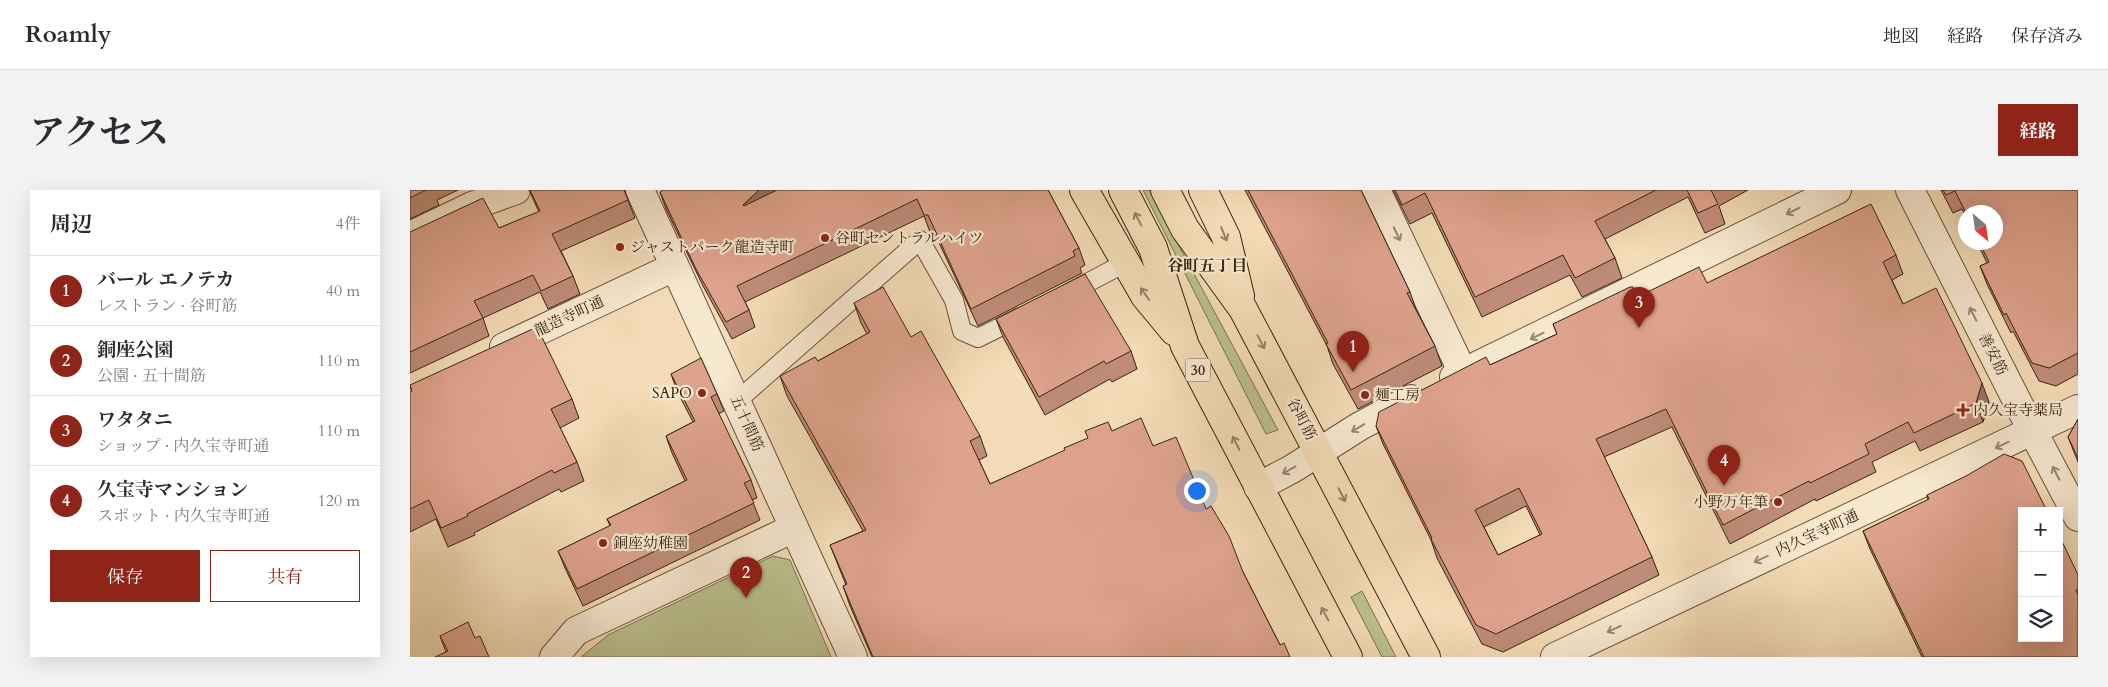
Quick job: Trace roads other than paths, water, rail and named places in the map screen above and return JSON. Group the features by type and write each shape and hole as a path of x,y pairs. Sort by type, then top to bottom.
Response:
{"main road":[{"name":"30","path":"1084,190 1145,296 1185,346"},
{"name":"30","path":"1123,190 1153,248 1185,346 1348,657"},
{"name":"谷町筋","path":"1165,190 1185,229 1243,309 1320,452 1426,657"},
{"path":"1203,190 1226,237 1243,309"}],"street":[{"path":"410,236 472,206 516,190"},
{"path":"1376,190 1463,373"},
{"path":"1258,486 1320,452 1360,426 1463,373 1837,190"},
{"name":"善安筋","path":"1910,190 2078,517"},
{"name":"五十間筋","path":"651,195 674,267 853,657"},
{"name":"龍造寺町通","path":"480,358 674,267"},
{"name":"内久宝寺町通","path":"1555,657 2078,409"},
{"path":"554,657 576,632 794,528"}],"lane":[{"path":"737,401 920,240 954,300 962,331 978,338 1031,312"},
{"path":"1057,298 1125,264"}],"place":[{"name":"谷町セントラルハイツ","path":"825,238"},
{"name":"ジャストパーク龍造寺町","path":"620,247"},
{"name":"ワタタニ","path":"1639,328"},
{"name":"バール エノテカ","path":"1353,372"},
{"name":"SAPO","path":"702,393"},
{"name":"麺工房","path":"1365,395"},
{"name":"内久宝寺薬局","path":"1963,410"},
{"name":"久宝寺マンション","path":"1724,486"},
{"name":"小野万年筆","path":"1778,502"},
{"name":"銅座幼稚園","path":"603,543"},
{"name":"銅座公園","path":"746,598"}],"district":[{"name":"谷町五丁目","path":"1207,266"}]}
